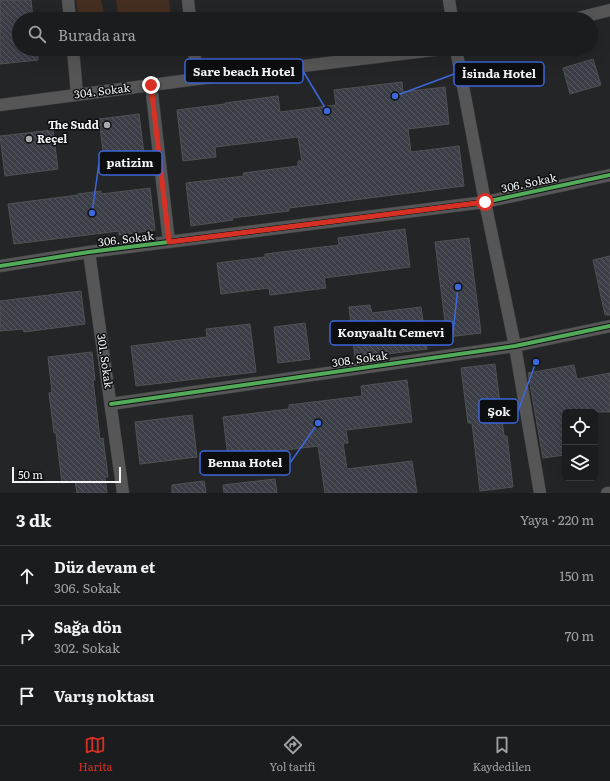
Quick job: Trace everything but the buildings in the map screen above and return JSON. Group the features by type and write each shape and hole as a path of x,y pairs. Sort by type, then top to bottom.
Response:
{"street":[{"path":"68,0 69,12"},
{"path":"188,0 189,12"},
{"path":"449,0 451,12"},
{"path":"598,13 610,10"},
{"path":"74,56 77,94"},
{"path":"195,56 197,79"},
{"name":"304. Sokak","path":"0,105 385,56"},
{"path":"457,56 485,202 515,346 540,493"},
{"path":"151,85 169,242"},
{"name":"306. Sokak","path":"0,266 89,252 485,202 610,175"},
{"name":"301. Sokak","path":"89,252 123,493"},
{"name":"308. Sokak","path":"111,404 515,346 610,326"}],"shaded area":[{"path":"76,0 101,0 104,12 78,12"},
{"path":"116,0 169,0 171,12 118,12"}],"cycle path":[{"path":"0,266 89,252 485,202 610,175"},
{"path":"111,404 515,346 610,326"}],"place":[{"name":"İsinda Hotel","path":"395,96"},
{"name":"Sare beach Hotel","path":"327,111"},
{"name":"The Sudd","path":"107,125"},
{"name":"Reçel","path":"29,139"},
{"name":"patizim","path":"92,213"},
{"name":"Konyaaltı Cemevi","path":"458,287"},
{"name":"Şok","path":"536,362"},
{"name":"Benna Hotel","path":"318,423"}],"route":[{"path":"151,85 169,242 485,202"}]}
